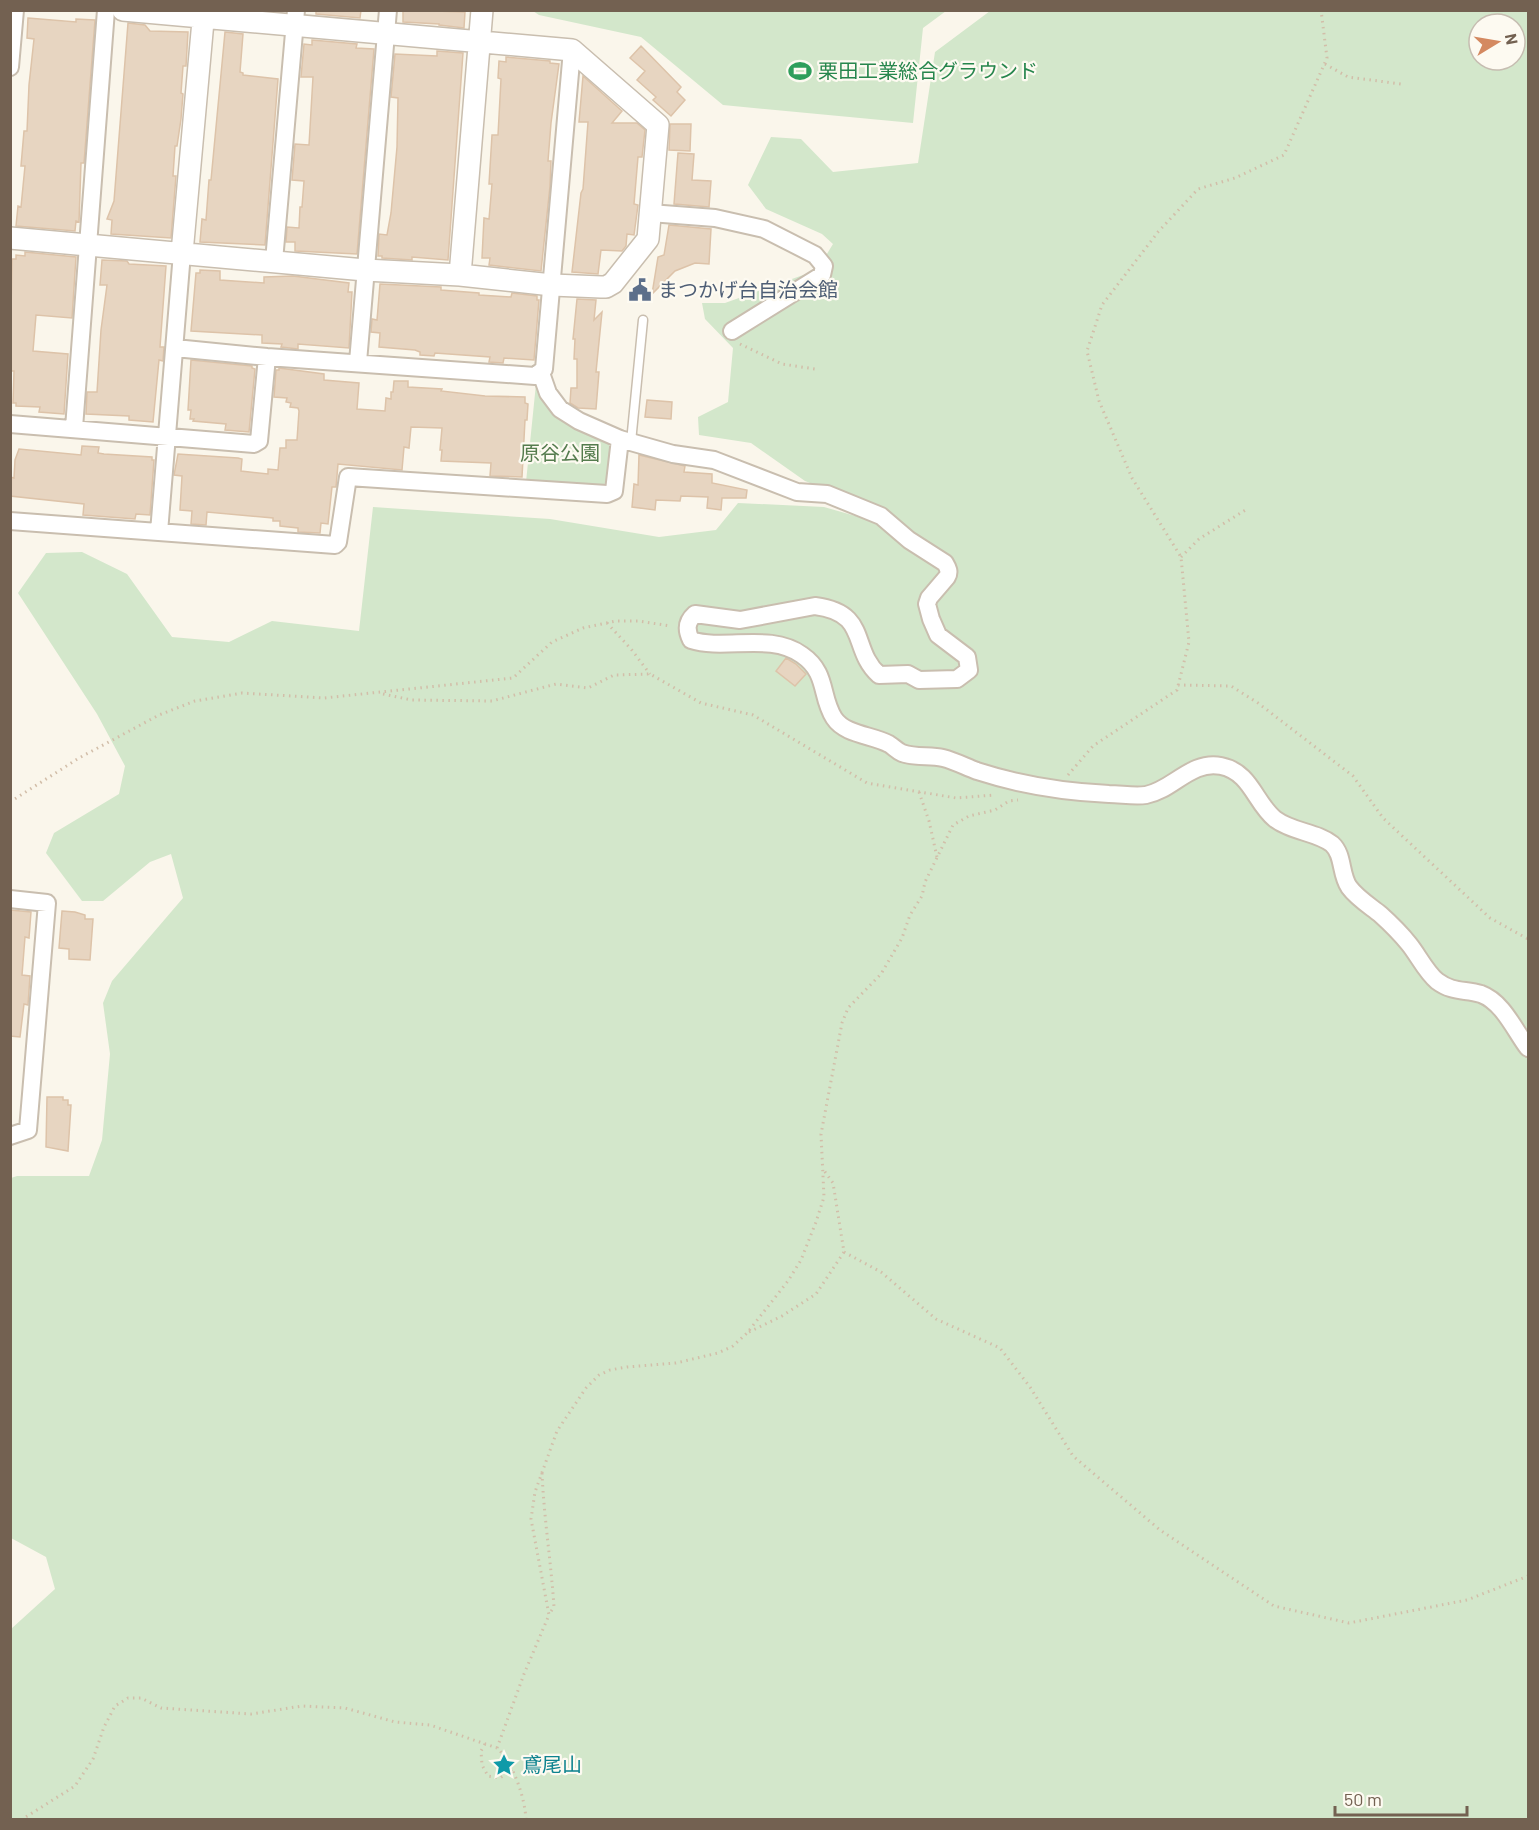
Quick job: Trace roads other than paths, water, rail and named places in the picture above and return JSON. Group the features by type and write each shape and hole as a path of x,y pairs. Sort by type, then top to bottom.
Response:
{"street":[{"path":"10,67 15,10"},
{"path":"74,429 106,10"},
{"path":"10,238 365,270 460,275 552,285 606,287 613,283 648,239 658,125 572,50 386,33 296,19 123,10"},
{"path":"358,362 388,10"},
{"path":"460,275 482,10"},
{"path":"159,532 203,14"},
{"path":"274,261 296,19"},
{"path":"175,348 267,357 535,376 541,373 544,369 572,50"},
{"path":"650,213 715,218 764,229 815,255 824,266 822,275 732,331"},
{"path":"10,424 254,444 259,441 267,357"},
{"path":"541,373 548,393 560,409 579,421 626,441 673,454 714,460 797,492 827,494 881,516 909,540 945,563 948,568 947,577 929,598 927,604 930,619 939,635 967,657 969,670 957,679 919,680 908,674 879,675 868,663 854,626 846,617 827,607 815,606 740,620 695,614 687,628 691,640 700,643 732,642 776,644 788,647 802,654 822,679 831,712 839,724 889,744 901,753 941,757 978,771 1055,790 1146,795 1171,784 1185,774 1206,766 1224,766 1245,779 1269,814 1276,820 1330,843 1340,855 1349,887 1408,942 1436,980 1450,989 1487,997 1503,1012 1528,1048"},
{"path":"10,521 334,545 338,542 348,477 607,494 614,491 626,441"},
{"path":"10,899 47,903 28,1130 10,1136"}],"lane":[{"path":"626,441 643,320"}],"place":[{"name":"栗田工業総合グラウンド","path":"800,71"},
{"name":"まつかげ台自治会館","path":"640,290"},
{"name":"鳶尾山","path":"504,1765"}],"park label":[{"name":"原谷公園","path":"560,453"}]}
